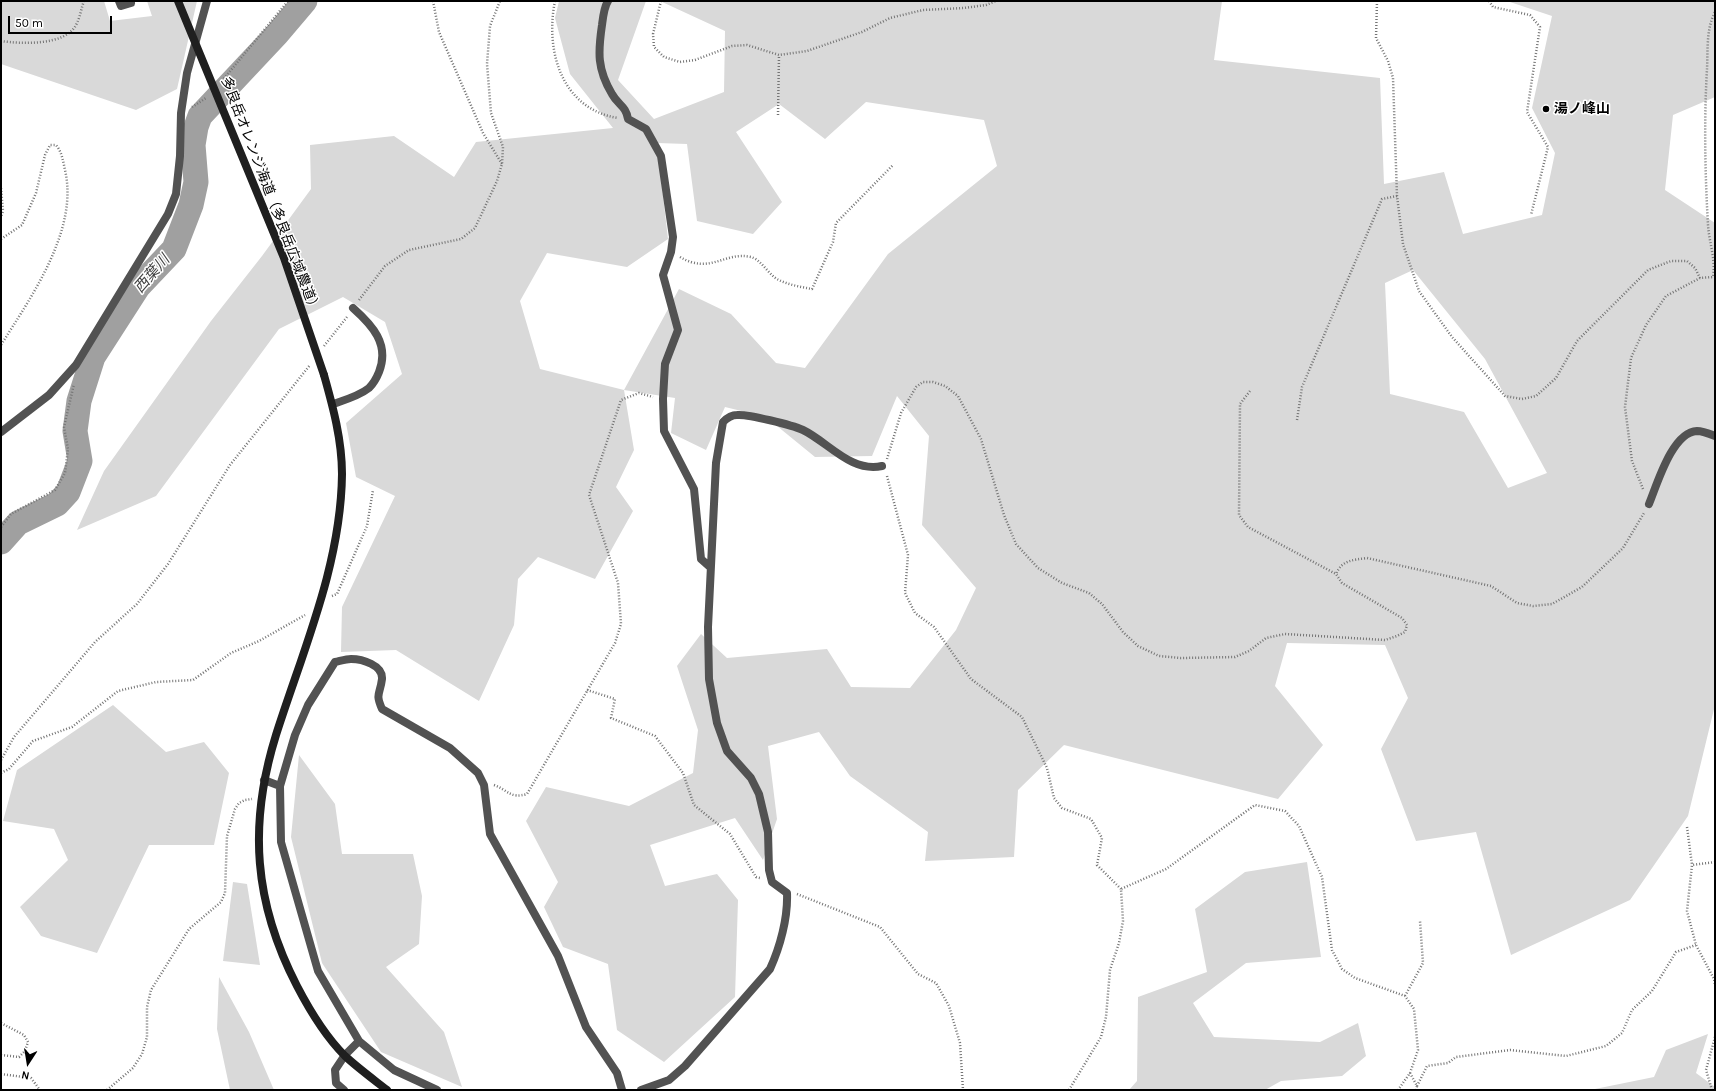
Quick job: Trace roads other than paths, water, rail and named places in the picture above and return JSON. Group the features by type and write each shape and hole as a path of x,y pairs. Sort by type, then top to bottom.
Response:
{"street":[{"path":"119,1 121,6 131,3 130,1"},
{"name":"多良岳オレンジ海道（多良岳広域農道）","path":"178,1 284,258 333,404 339,438 342,473 334,548 320,603 276,737 264,780 258,832 260,878 272,928 285,962 311,1012 345,1055 387,1090"},
{"path":"1,432 49,395 76,365 168,214 176,194 180,156 181,114 187,73 208,1"},
{"path":"608,1 602,20 598,52 602,73 612,95 626,111 628,119 646,129 661,156 673,237 671,252 663,275 678,330 665,364 663,399 664,431 694,489 701,559 710,567"},
{"path":"333,404 360,394 370,387 381,367 382,349 378,338 370,323 353,308"},
{"path":"641,1090 669,1080 685,1066 770,969 776,955 787,906 787,893 772,882 769,870 768,832 759,794 751,778 728,751 717,723 709,679 708,627 710,567 716,463 723,422 728,417 737,414 780,422 803,430 846,459 863,466 876,468 882,466"},
{"path":"1650,504 1671,452 1682,438 1696,431 1715,436"},
{"path":"437,1090 394,1070 359,1041 318,971 282,842 280,786 295,735 308,705 335,662 351,659 371,663 379,670 382,678 378,698 382,710 450,748 478,773 484,785 490,834 558,956 586,1027 617,1074 622,1090"},
{"path":"264,780 280,786"},
{"path":"344,1090 336,1083 335,1070 345,1055 359,1041"}],"waterway":[{"name":"西葉川","path":"1,542 18,523 57,504 68,492 80,461 75,431 79,401 93,357 138,287 174,249 191,205 196,182 193,145 196,127 200,116 277,34 305,1"}],"place":[{"name":"湯ノ峰山","path":"1546,109"}]}
